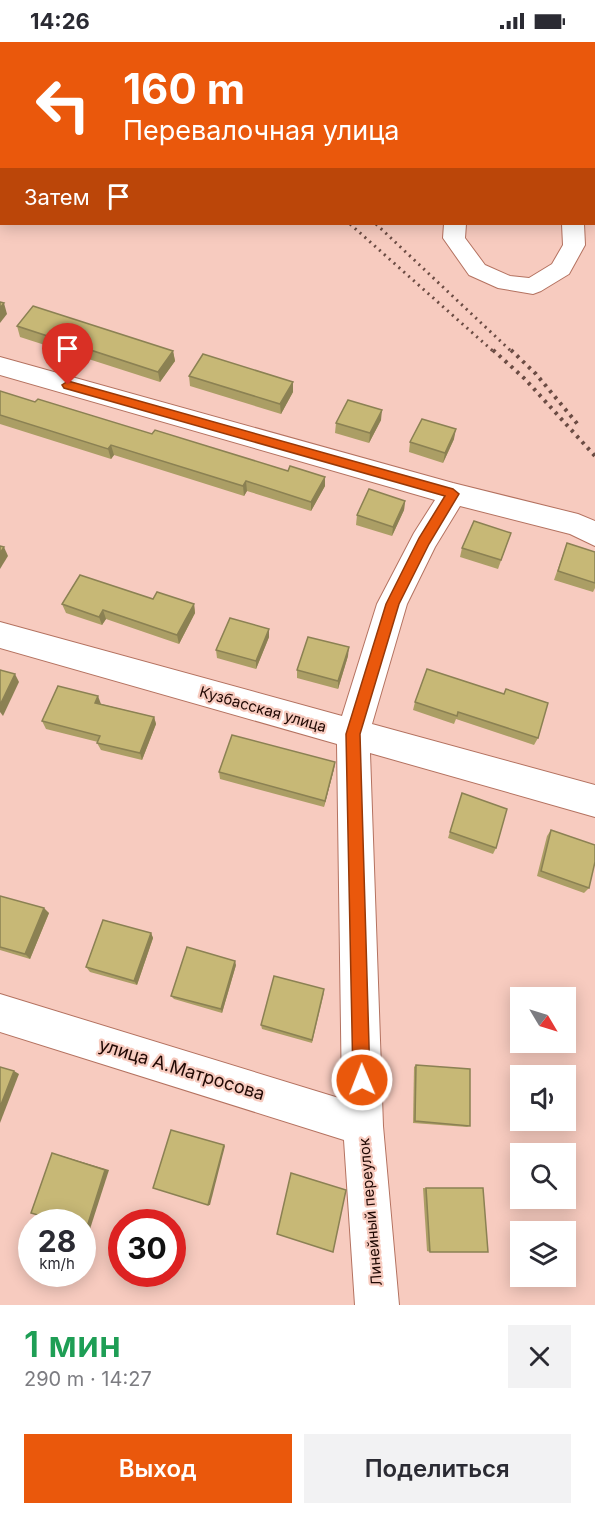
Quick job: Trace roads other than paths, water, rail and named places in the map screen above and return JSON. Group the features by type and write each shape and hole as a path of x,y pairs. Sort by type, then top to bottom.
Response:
{"street":[{"path":"455,225 454,238 477,270 506,283 533,286 561,269 574,245 573,225"},
{"path":"0,366 586,530"},
{"name":"Линейный переулок","path":"377,1305 363,1126 353,734 392,604 424,541 453,494"},
{"name":"Кузбасская улица","path":"0,635 595,801"},
{"name":"улица А.Матросова","path":"0,1013 363,1126"}],"railway":[{"path":"351,225 494,352"},
{"path":"377,225 512,352"},
{"path":"493,350 525,379 595,456"},
{"path":"511,350 536,374 580,427"}]}
